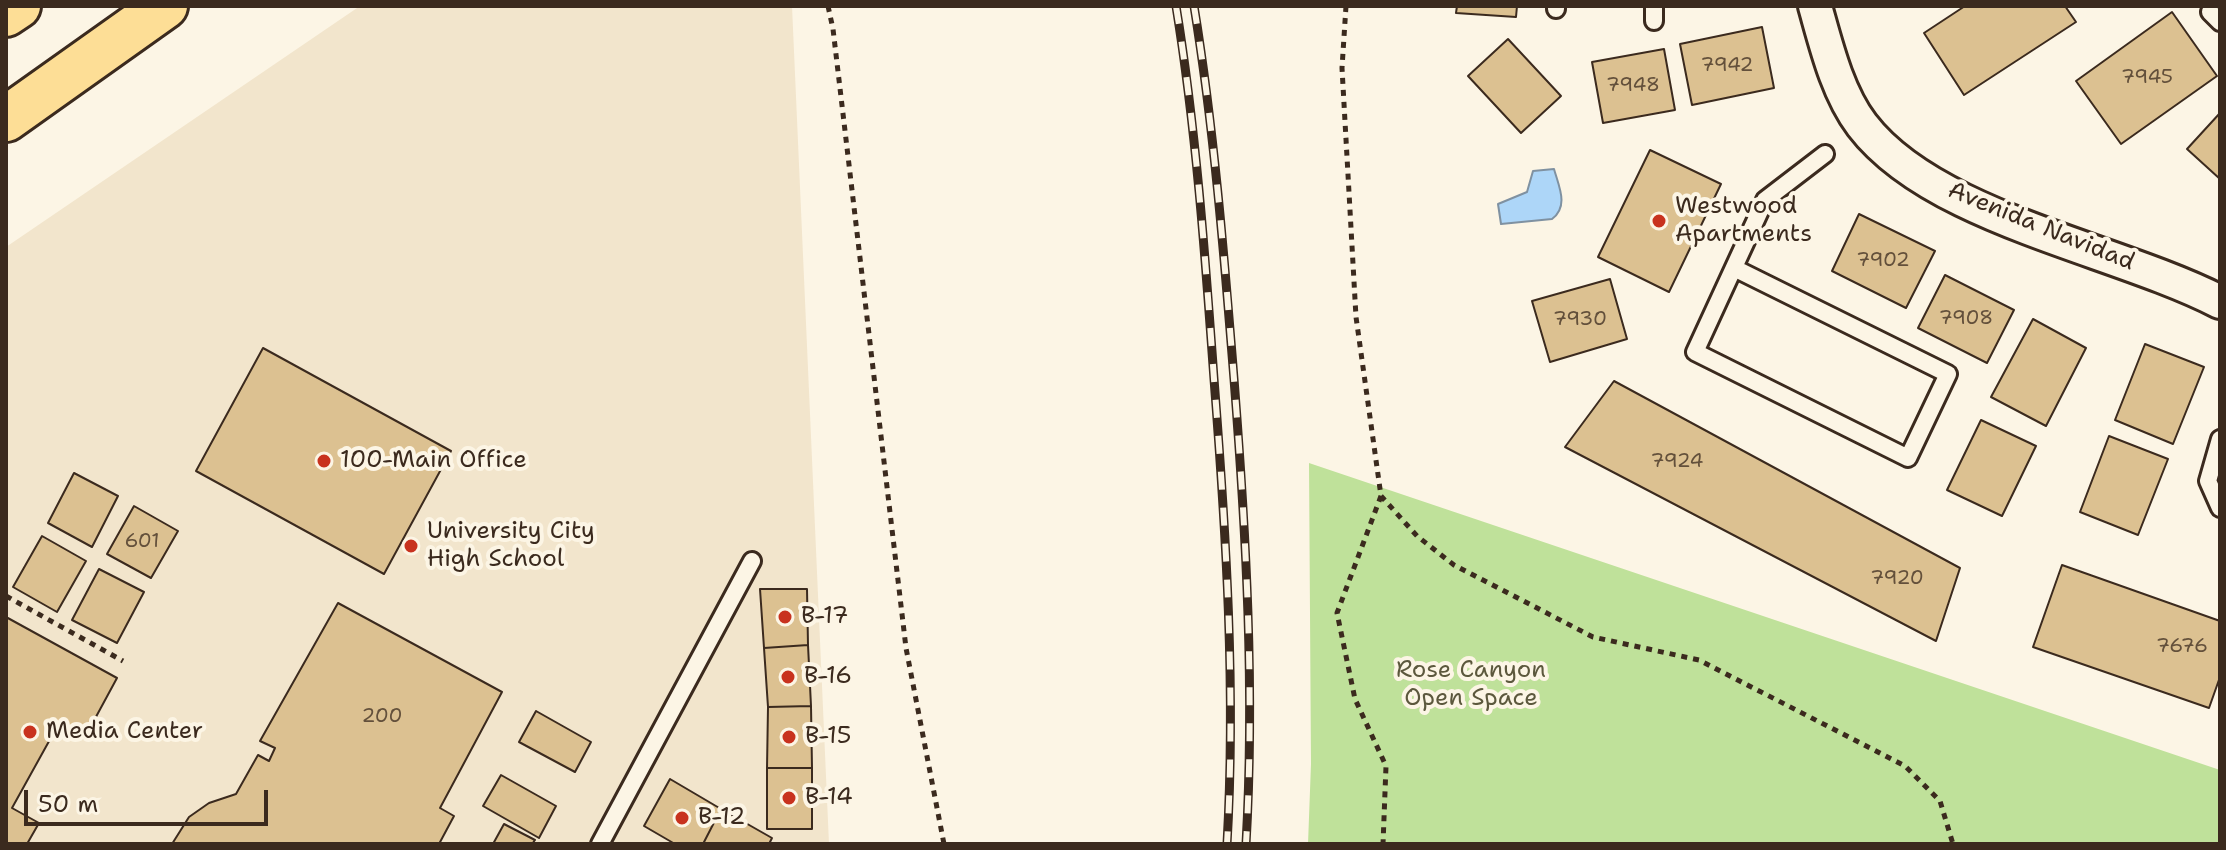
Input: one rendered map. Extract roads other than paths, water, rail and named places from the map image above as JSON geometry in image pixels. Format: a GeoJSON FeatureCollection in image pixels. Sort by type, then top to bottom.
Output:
{"type":"FeatureCollection","features":[{"type":"Feature","properties":{"kind":"main road"},"geometry":{"type":"LineString","coordinates":[[6,14],[18,6]]}},
{"type":"Feature","properties":{"kind":"main road"},"geometry":{"type":"LineString","coordinates":[[6,119],[165,6]]}},
{"type":"Feature","properties":{"kind":"street","name":"Avenida Navidad"},"geometry":{"type":"LineString","coordinates":[[1815,6],[1831,62],[1862,124],[1910,170],[1966,202],[2181,282],[2220,302]]}},
{"type":"Feature","properties":{"kind":"lane"},"geometry":{"type":"LineString","coordinates":[[1734,268],[1948,374],[1908,458],[1695,352],[1765,200],[1825,154]]}},
{"type":"Feature","properties":{"kind":"lane"},"geometry":{"type":"LineString","coordinates":[[2220,439],[2208,481],[2220,508]]}},
{"type":"Feature","properties":{"kind":"lane"},"geometry":{"type":"LineString","coordinates":[[600,844],[752,561]]}},
{"type":"Feature","properties":{"kind":"water"},"geometry":{"type":"Polygon","coordinates":[[[1554,169],[1561,196],[1557,214],[1552,219],[1501,224],[1498,204],[1527,192],[1533,171],[1554,169]]]}},
{"type":"Feature","properties":{"kind":"railway"},"geometry":{"type":"LineString","coordinates":[[1176,6],[1199,192],[1222,495],[1230,669],[1227,844]]}},
{"type":"Feature","properties":{"kind":"railway"},"geometry":{"type":"LineString","coordinates":[[1194,6],[1218,192],[1242,495],[1250,728],[1246,844]]}},
{"type":"Feature","properties":{"kind":"place","name":"Westwood Apartments"},"geometry":{"type":"Point","coordinates":[1659,221]}},
{"type":"Feature","properties":{"kind":"place","name":"100-Main Office"},"geometry":{"type":"Point","coordinates":[324,461]}},
{"type":"Feature","properties":{"kind":"place","name":"University City High School"},"geometry":{"type":"Point","coordinates":[411,546]}},
{"type":"Feature","properties":{"kind":"place","name":"B-17"},"geometry":{"type":"Point","coordinates":[785,617]}},
{"type":"Feature","properties":{"kind":"place","name":"B-16"},"geometry":{"type":"Point","coordinates":[788,677]}},
{"type":"Feature","properties":{"kind":"place","name":"Media Center"},"geometry":{"type":"Point","coordinates":[30,732]}},
{"type":"Feature","properties":{"kind":"place","name":"B-15"},"geometry":{"type":"Point","coordinates":[789,737]}},
{"type":"Feature","properties":{"kind":"place","name":"B-14"},"geometry":{"type":"Point","coordinates":[789,798]}},
{"type":"Feature","properties":{"kind":"place","name":"B-12"},"geometry":{"type":"Point","coordinates":[682,818]}},
{"type":"Feature","properties":{"kind":"park label","name":"Rose Canyon Open Space"},"geometry":{"type":"Point","coordinates":[1471,685]}}]}
